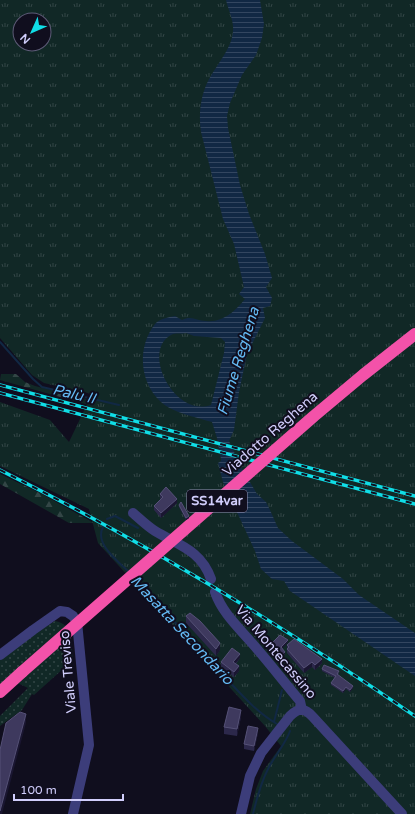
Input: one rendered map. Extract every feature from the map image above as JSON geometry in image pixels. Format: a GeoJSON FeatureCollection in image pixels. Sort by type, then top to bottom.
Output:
{"type":"FeatureCollection","features":[{"type":"Feature","properties":{"kind":"highway","name":"Viadotto Reghena"},"geometry":{"type":"LineString","coordinates":[[3,689],[314,416],[415,334]]}},
{"type":"Feature","properties":{"kind":"highway"},"geometry":{"type":"LineString","coordinates":[[0,697],[3,689]]}},
{"type":"Feature","properties":{"kind":"street"},"geometry":{"type":"LineString","coordinates":[[132,513],[156,532],[195,554],[208,570],[210,579]]}},
{"type":"Feature","properties":{"kind":"street","name":"Via Montecassino"},"geometry":{"type":"LineString","coordinates":[[215,592],[224,611],[251,641],[300,701],[302,710],[306,710],[314,717],[402,814]]}},
{"type":"Feature","properties":{"kind":"street","name":"Viale Treviso"},"geometry":{"type":"LineString","coordinates":[[0,655],[60,611],[67,612],[74,616],[77,622],[89,745],[73,814]]}},
{"type":"Feature","properties":{"kind":"street"},"geometry":{"type":"LineString","coordinates":[[241,814],[250,776],[261,753],[290,716],[296,711],[302,710]]}},
{"type":"Feature","properties":{"kind":"green space"},"geometry":{"type":"Polygon","coordinates":[[[0,0],[415,0],[415,814],[250,814],[256,789],[263,771],[281,746],[265,726],[98,543],[89,509],[0,466],[0,402],[50,420],[69,442],[92,394],[44,383],[32,375],[0,338],[0,0]]]}},
{"type":"Feature","properties":{"kind":"green space"},"geometry":{"type":"Polygon","coordinates":[[[1,374],[16,374],[25,382],[35,386],[124,408],[124,415],[0,380],[1,374]]]}},
{"type":"Feature","properties":{"kind":"green space"},"geometry":{"type":"Polygon","coordinates":[[[0,474],[42,494],[94,523],[69,523],[0,484],[0,474]]]}},
{"type":"Feature","properties":{"kind":"green space"},"geometry":{"type":"Polygon","coordinates":[[[55,621],[66,626],[69,630],[73,660],[34,695],[32,694],[22,710],[0,726],[0,716],[28,688],[9,679],[0,686],[0,660],[40,630],[55,621]]]}},
{"type":"Feature","properties":{"kind":"water","name":"Fiume Reghena"},"geometry":{"type":"Polygon","coordinates":[[[226,0],[260,0],[264,24],[262,38],[256,55],[242,75],[230,103],[227,116],[228,128],[240,185],[272,278],[266,287],[272,298],[270,306],[263,308],[265,318],[247,354],[239,392],[234,430],[229,441],[241,467],[257,494],[266,502],[278,528],[292,541],[343,579],[359,595],[415,633],[415,676],[290,591],[284,581],[272,579],[261,569],[255,551],[223,482],[218,463],[221,459],[212,422],[165,406],[148,385],[145,375],[143,354],[145,343],[149,333],[157,322],[164,318],[175,316],[182,320],[191,318],[203,321],[218,320],[233,312],[245,299],[239,294],[244,287],[234,244],[223,219],[200,124],[200,109],[205,87],[226,53],[231,41],[233,23],[226,0]],[[186,333],[173,334],[163,342],[159,353],[160,366],[165,380],[174,392],[185,402],[197,406],[211,405],[224,353],[225,342],[221,338],[194,336],[186,333]]]}},
{"type":"Feature","properties":{"kind":"building"},"geometry":{"type":"Polygon","coordinates":[[[166,487],[177,499],[161,513],[154,506],[163,497],[160,494],[166,487]]]}},
{"type":"Feature","properties":{"kind":"building"},"geometry":{"type":"Polygon","coordinates":[[[181,502],[189,516],[186,518],[179,505],[181,502]]]}},
{"type":"Feature","properties":{"kind":"building"},"geometry":{"type":"Polygon","coordinates":[[[190,613],[200,621],[220,643],[216,649],[186,616],[190,613]]]}},
{"type":"Feature","properties":{"kind":"building"},"geometry":{"type":"Polygon","coordinates":[[[280,635],[288,640],[281,647],[285,652],[280,657],[269,646],[280,635]]]}},
{"type":"Feature","properties":{"kind":"building"},"geometry":{"type":"Polygon","coordinates":[[[294,639],[322,659],[315,665],[312,662],[304,668],[287,649],[289,647],[287,645],[294,639]]]}},
{"type":"Feature","properties":{"kind":"building"},"geometry":{"type":"Polygon","coordinates":[[[232,648],[240,654],[233,662],[239,666],[234,672],[221,662],[232,648]]]}},
{"type":"Feature","properties":{"kind":"building"},"geometry":{"type":"Polygon","coordinates":[[[324,665],[339,671],[337,674],[353,686],[350,690],[346,687],[343,691],[331,683],[336,676],[322,669],[324,665]]]}},
{"type":"Feature","properties":{"kind":"building"},"geometry":{"type":"Polygon","coordinates":[[[229,707],[241,710],[237,729],[224,727],[229,707]]]}},
{"type":"Feature","properties":{"kind":"building"},"geometry":{"type":"Polygon","coordinates":[[[20,712],[26,714],[0,811],[0,750],[6,723],[20,712]]]}},
{"type":"Feature","properties":{"kind":"building"},"geometry":{"type":"Polygon","coordinates":[[[248,726],[258,728],[254,746],[244,744],[248,726]]]}},
{"type":"Feature","properties":{"kind":"waterway","name":"Palù II"},"geometry":{"type":"LineString","coordinates":[[0,342],[42,387],[119,405]]}},
{"type":"Feature","properties":{"kind":"waterway"},"geometry":{"type":"LineString","coordinates":[[107,519],[115,516],[138,528]]}},
{"type":"Feature","properties":{"kind":"waterway","name":"Masatta Secondario"},"geometry":{"type":"LineString","coordinates":[[103,527],[101,533],[104,546],[108,552],[129,572]]}},
{"type":"Feature","properties":{"kind":"waterway","name":"Masatta Secondario"},"geometry":{"type":"LineString","coordinates":[[135,578],[242,695],[262,714],[277,724]]}},
{"type":"Feature","properties":{"kind":"waterway"},"geometry":{"type":"LineString","coordinates":[[274,722],[282,690]]}},
{"type":"Feature","properties":{"kind":"waterway","name":"Masatta Secondario"},"geometry":{"type":"LineString","coordinates":[[253,814],[266,773],[290,731]]}},
{"type":"Feature","properties":{"kind":"railway"},"geometry":{"type":"LineString","coordinates":[[0,385],[415,496]]}},
{"type":"Feature","properties":{"kind":"railway"},"geometry":{"type":"LineString","coordinates":[[0,393],[415,504]]}},
{"type":"Feature","properties":{"kind":"railway"},"geometry":{"type":"LineString","coordinates":[[0,470],[160,555],[314,649],[415,716]]}}]}
